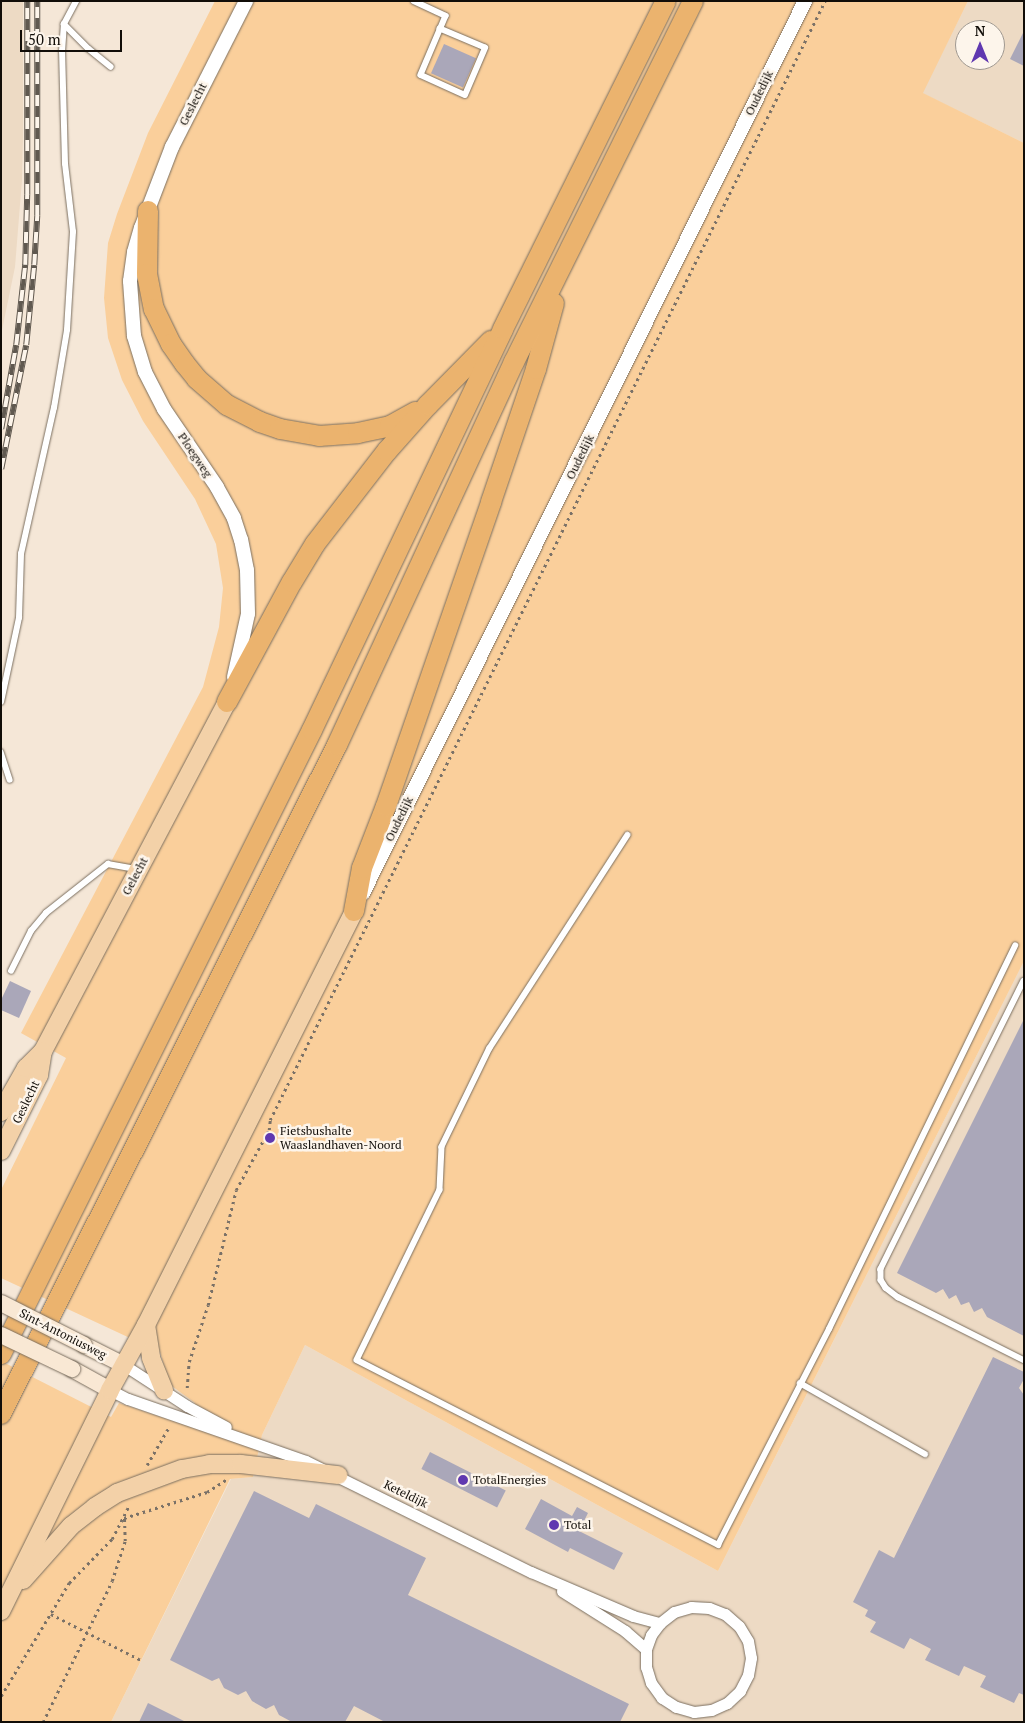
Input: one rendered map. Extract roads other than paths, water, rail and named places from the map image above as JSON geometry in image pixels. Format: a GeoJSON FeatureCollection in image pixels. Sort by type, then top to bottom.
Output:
{"type":"FeatureCollection","features":[{"type":"Feature","properties":{"kind":"highway"},"geometry":{"type":"LineString","coordinates":[[1,1354],[312,730],[503,329],[666,1]]}},
{"type":"Feature","properties":{"kind":"highway"},"geometry":{"type":"LineString","coordinates":[[1,1414],[337,745],[514,362],[693,1]]}},
{"type":"Feature","properties":{"kind":"highway"},"geometry":{"type":"LineString","coordinates":[[148,211],[147,274],[154,309],[171,344],[185,364],[198,379],[227,405],[244,415],[280,429],[319,436],[358,433],[390,426],[428,405]]}},
{"type":"Feature","properties":{"kind":"highway"},"geometry":{"type":"LineString","coordinates":[[354,912],[362,868],[386,806],[492,502],[536,369],[566,258]]}},
{"type":"Feature","properties":{"kind":"highway"},"geometry":{"type":"LineString","coordinates":[[227,702],[292,582],[315,544],[353,493],[428,405],[503,329]]}},
{"type":"Feature","properties":{"kind":"main road","name":"Gelecht"},"geometry":{"type":"LineString","coordinates":[[43,1051],[227,702]]}},
{"type":"Feature","properties":{"kind":"main road"},"geometry":{"type":"LineString","coordinates":[[5,1604],[110,1390],[146,1325],[354,912]]}},
{"type":"Feature","properties":{"kind":"main road"},"geometry":{"type":"LineString","coordinates":[[1,1112],[26,1068],[43,1051]]}},
{"type":"Feature","properties":{"kind":"main road","name":"Geslecht"},"geometry":{"type":"LineString","coordinates":[[1,1151],[39,1075],[43,1051]]}},
{"type":"Feature","properties":{"kind":"main road","name":"Sint-Antoniusweg"},"geometry":{"type":"LineString","coordinates":[[1,1303],[124,1365]]}},
{"type":"Feature","properties":{"kind":"main road"},"geometry":{"type":"LineString","coordinates":[[146,1325],[151,1358],[164,1390]]}},
{"type":"Feature","properties":{"kind":"main road"},"geometry":{"type":"LineString","coordinates":[[1,1336],[72,1369],[110,1390]]}},
{"type":"Feature","properties":{"kind":"main road"},"geometry":{"type":"LineString","coordinates":[[5,1604],[77,1521],[116,1493],[157,1477],[182,1469],[209,1464],[241,1464],[338,1475]]}},
{"type":"Feature","properties":{"kind":"street","name":"Geslecht"},"geometry":{"type":"LineString","coordinates":[[148,211],[182,125],[246,1]]}},
{"type":"Feature","properties":{"kind":"street","name":"Oudedijk"},"geometry":{"type":"LineString","coordinates":[[354,912],[805,1]]}},
{"type":"Feature","properties":{"kind":"street","name":"Ploegweg"},"geometry":{"type":"LineString","coordinates":[[148,211],[134,252],[130,280],[132,319],[138,353],[164,409],[217,487],[234,518],[247,570],[248,614],[227,702]]}},
{"type":"Feature","properties":{"kind":"street","name":"Keteldijk"},"geometry":{"type":"LineString","coordinates":[[124,1365],[212,1421],[266,1447]]}},
{"type":"Feature","properties":{"kind":"street","name":"Keteldijk"},"geometry":{"type":"LineString","coordinates":[[110,1390],[128,1399],[266,1447],[338,1475],[531,1572],[632,1616],[660,1623]]}},
{"type":"Feature","properties":{"kind":"street","name":"Keteldijk"},"geometry":{"type":"LineString","coordinates":[[531,1572],[625,1631],[646,1649]]}},
{"type":"Feature","properties":{"kind":"street"},"geometry":{"type":"LineString","coordinates":[[691,1607],[709,1608],[726,1614],[739,1626],[748,1641],[751,1658],[748,1676],[740,1691],[727,1703],[711,1710],[694,1712],[676,1707],[662,1698],[651,1684],[646,1667],[646,1649],[651,1635],[660,1623],[674,1612],[691,1607]]}},
{"type":"Feature","properties":{"kind":"lane"},"geometry":{"type":"LineString","coordinates":[[1,702],[19,618],[21,554],[54,408],[67,330],[73,232],[65,164],[62,52],[64,24],[76,1]]}},
{"type":"Feature","properties":{"kind":"lane"},"geometry":{"type":"LineString","coordinates":[[414,1],[446,16],[440,29],[421,75],[465,95],[485,48],[440,29]]}},
{"type":"Feature","properties":{"kind":"lane"},"geometry":{"type":"LineString","coordinates":[[64,24],[89,49],[111,67]]}},
{"type":"Feature","properties":{"kind":"lane"},"geometry":{"type":"LineString","coordinates":[[1,752],[10,780]]}},
{"type":"Feature","properties":{"kind":"lane"},"geometry":{"type":"LineString","coordinates":[[628,835],[490,1048],[442,1147],[440,1190],[358,1360],[718,1545],[765,1456],[772,1436],[800,1384],[1015,946]]}},
{"type":"Feature","properties":{"kind":"lane"},"geometry":{"type":"LineString","coordinates":[[12,971],[34,925],[108,864],[138,870]]}},
{"type":"Feature","properties":{"kind":"lane"},"geometry":{"type":"LineString","coordinates":[[1024,981],[881,1270],[881,1280],[886,1288],[898,1297],[1024,1360]]}},
{"type":"Feature","properties":{"kind":"lane"},"geometry":{"type":"LineString","coordinates":[[800,1384],[925,1454]]}},
{"type":"Feature","properties":{"kind":"railway"},"geometry":{"type":"LineString","coordinates":[[1,429],[16,345],[25,265],[27,1]]}},
{"type":"Feature","properties":{"kind":"railway"},"geometry":{"type":"LineString","coordinates":[[1,469],[26,345],[34,265],[37,216],[37,1]]}},
{"type":"Feature","properties":{"kind":"place","name":"Fietsbushalte Waaslandhaven-Noord"},"geometry":{"type":"Point","coordinates":[270,1138]}},
{"type":"Feature","properties":{"kind":"place","name":"TotalEnergies"},"geometry":{"type":"Point","coordinates":[463,1480]}},
{"type":"Feature","properties":{"kind":"place","name":"Total"},"geometry":{"type":"Point","coordinates":[554,1525]}}]}
